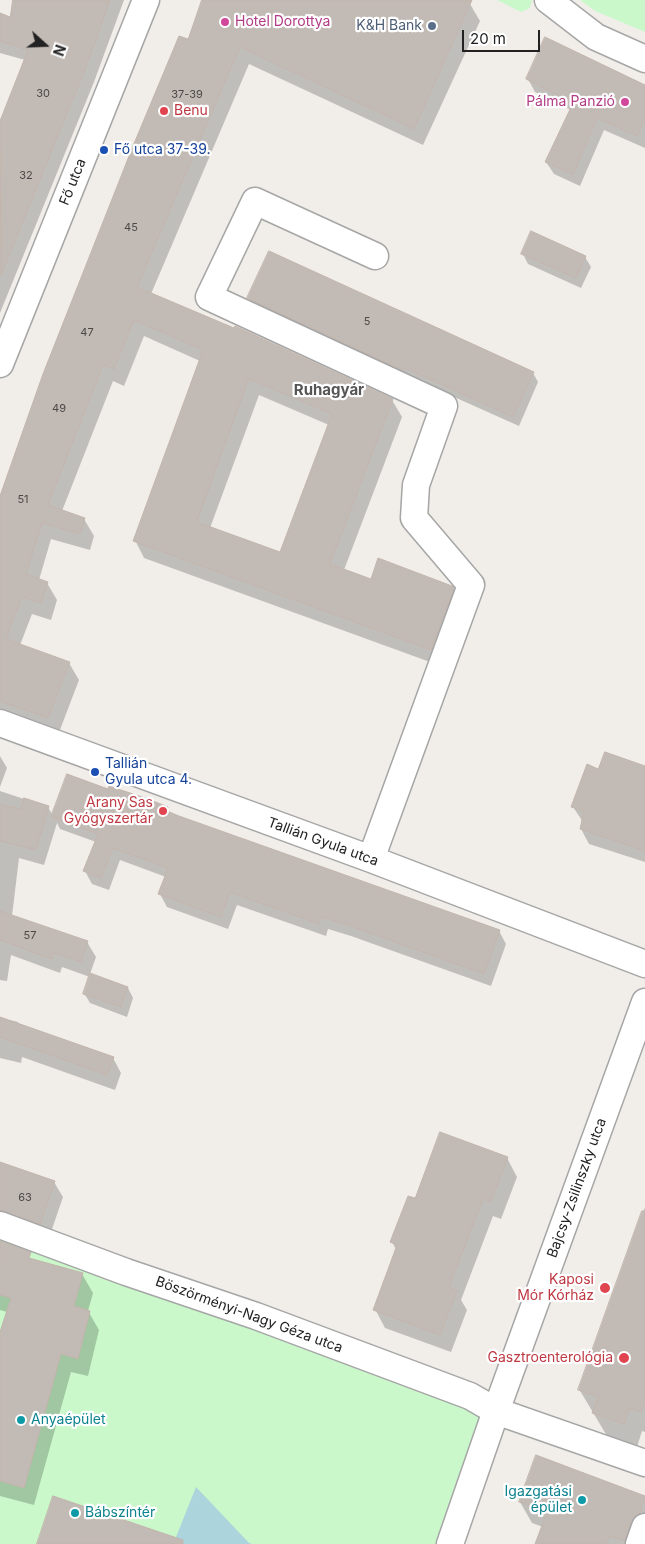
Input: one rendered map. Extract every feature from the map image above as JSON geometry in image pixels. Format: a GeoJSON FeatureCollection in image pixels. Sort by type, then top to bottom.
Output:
{"type":"FeatureCollection","features":[{"type":"Feature","properties":{"kind":"street","name":"Fő utca"},"geometry":{"type":"LineString","coordinates":[[0,364],[146,0]]}},
{"type":"Feature","properties":{"kind":"street"},"geometry":{"type":"LineString","coordinates":[[548,0],[596,37],[645,59]]}},
{"type":"Feature","properties":{"kind":"street"},"geometry":{"type":"LineString","coordinates":[[371,859],[472,585],[414,518],[416,485],[444,406],[209,297],[255,201],[375,256]]}},
{"type":"Feature","properties":{"kind":"street","name":"Tallián Gyula utca"},"geometry":{"type":"LineString","coordinates":[[0,723],[371,859],[645,964]]}},
{"type":"Feature","properties":{"kind":"street","name":"Bajcsy-Zsilinszky utca"},"geometry":{"type":"LineString","coordinates":[[450,1544],[496,1411],[645,1002]]}},
{"type":"Feature","properties":{"kind":"street","name":"Böszörményi-Nagy Géza utca"},"geometry":{"type":"LineString","coordinates":[[0,1225],[470,1396],[496,1411],[645,1463]]}},
{"type":"Feature","properties":{"kind":"street"},"geometry":{"type":"LineString","coordinates":[[639,1544],[645,1527]]}},
{"type":"Feature","properties":{"kind":"green space"},"geometry":{"type":"Polygon","coordinates":[[[497,0],[532,0],[530,8],[521,12],[497,0]]]}},
{"type":"Feature","properties":{"kind":"green space"},"geometry":{"type":"Polygon","coordinates":[[[580,0],[645,0],[645,32],[595,11],[580,0]]]}},
{"type":"Feature","properties":{"kind":"green space"},"geometry":{"type":"Polygon","coordinates":[[[0,1229],[496,1411],[450,1544],[0,1544],[0,1229]]]}},
{"type":"Feature","properties":{"kind":"water"},"geometry":{"type":"Polygon","coordinates":[[[196,1487],[252,1544],[175,1544],[174,1542],[196,1487]]]}},
{"type":"Feature","properties":{"kind":"building"},"geometry":{"type":"Polygon","coordinates":[[[13,0],[110,0],[86,67],[1,275],[0,121],[28,50],[0,41],[0,13],[10,17],[13,0]]]}},
{"type":"Feature","properties":{"kind":"building"},"geometry":{"type":"Polygon","coordinates":[[[202,0],[472,0],[414,129],[240,47],[137,287],[234,328],[235,326],[393,399],[330,564],[371,579],[378,558],[454,588],[431,650],[133,541],[203,350],[134,320],[114,369],[103,365],[48,505],[85,518],[80,534],[42,523],[26,574],[48,582],[41,603],[22,597],[6,639],[70,662],[48,718],[0,701],[0,496],[43,374],[133,146],[179,36],[188,39],[202,0]],[[249,379],[197,522],[280,552],[332,414],[249,379]]]}},
{"type":"Feature","properties":{"kind":"building"},"geometry":{"type":"Polygon","coordinates":[[[545,37],[645,85],[645,120],[637,136],[597,118],[573,175],[545,162],[573,103],[526,79],[545,37]]]}},
{"type":"Feature","properties":{"kind":"building"},"geometry":{"type":"Polygon","coordinates":[[[531,231],[586,256],[576,278],[521,254],[531,231]]]}},
{"type":"Feature","properties":{"kind":"building"},"geometry":{"type":"Polygon","coordinates":[[[269,251],[534,372],[513,417],[405,368],[404,371],[247,298],[269,251]]]}},
{"type":"Feature","properties":{"kind":"building"},"geometry":{"type":"Polygon","coordinates":[[[605,752],[645,766],[645,851],[580,829],[584,811],[571,807],[587,764],[598,769],[605,752]]]}},
{"type":"Feature","properties":{"kind":"building"},"geometry":{"type":"Polygon","coordinates":[[[67,774],[108,789],[109,786],[148,799],[168,807],[167,811],[179,816],[500,930],[484,974],[342,923],[321,917],[319,924],[230,892],[221,917],[158,894],[168,868],[113,848],[101,878],[83,871],[98,834],[51,817],[67,774]]]}},
{"type":"Feature","properties":{"kind":"building"},"geometry":{"type":"Polygon","coordinates":[[[24,798],[49,806],[36,850],[0,841],[0,804],[20,809],[24,798]]]}},
{"type":"Feature","properties":{"kind":"building"},"geometry":{"type":"Polygon","coordinates":[[[0,911],[88,941],[81,962],[54,953],[52,959],[0,940],[0,911]]]}},
{"type":"Feature","properties":{"kind":"building"},"geometry":{"type":"Polygon","coordinates":[[[90,973],[128,987],[121,1007],[83,994],[90,973]]]}},
{"type":"Feature","properties":{"kind":"building"},"geometry":{"type":"Polygon","coordinates":[[[0,1017],[114,1057],[107,1075],[0,1037],[0,1017]]]}},
{"type":"Feature","properties":{"kind":"building"},"geometry":{"type":"Polygon","coordinates":[[[440,1132],[508,1157],[491,1202],[483,1199],[449,1287],[457,1291],[440,1335],[373,1310],[397,1245],[390,1242],[408,1196],[415,1198],[440,1132]]]}},
{"type":"Feature","properties":{"kind":"building"},"geometry":{"type":"Polygon","coordinates":[[[0,1162],[55,1181],[40,1224],[0,1210],[0,1162]]]}},
{"type":"Feature","properties":{"kind":"building"},"geometry":{"type":"Polygon","coordinates":[[[642,1211],[645,1211],[645,1400],[641,1412],[629,1408],[624,1424],[592,1413],[598,1397],[578,1390],[642,1211]]]}},
{"type":"Feature","properties":{"kind":"building","name":"Anyaépület"},"geometry":{"type":"Polygon","coordinates":[[[0,1241],[31,1252],[29,1258],[83,1273],[74,1306],[90,1311],[78,1359],[61,1354],[24,1488],[0,1481],[0,1332],[11,1298],[0,1295],[0,1241]]]}},
{"type":"Feature","properties":{"kind":"building","name":"Igazgatási épület"},"geometry":{"type":"Polygon","coordinates":[[[536,1455],[645,1496],[639,1514],[631,1522],[625,1541],[610,1536],[606,1544],[535,1544],[547,1512],[519,1502],[536,1455]]]}},
{"type":"Feature","properties":{"kind":"building","name":"Bábszíntér"},"geometry":{"type":"Polygon","coordinates":[[[53,1496],[183,1540],[183,1544],[37,1544],[53,1496]]]}},
{"type":"Feature","properties":{"kind":"place","name":"Hotel Dorottya"},"geometry":{"type":"Point","coordinates":[225,22]}},
{"type":"Feature","properties":{"kind":"place","name":"K&H Bank"},"geometry":{"type":"Point","coordinates":[432,26]}},
{"type":"Feature","properties":{"kind":"place","name":"Pálma Panzió"},"geometry":{"type":"Point","coordinates":[625,102]}},
{"type":"Feature","properties":{"kind":"place","name":"Benu"},"geometry":{"type":"Point","coordinates":[164,111]}},
{"type":"Feature","properties":{"kind":"place","name":"Fő utca 37-39."},"geometry":{"type":"Point","coordinates":[104,150]}},
{"type":"Feature","properties":{"kind":"place","name":"Tallián Gyula utca 4."},"geometry":{"type":"Point","coordinates":[95,772]}},
{"type":"Feature","properties":{"kind":"place","name":"Arany Sas Gyógyszertár"},"geometry":{"type":"Point","coordinates":[163,811]}},
{"type":"Feature","properties":{"kind":"place","name":"Kaposi Mór Kórház"},"geometry":{"type":"Point","coordinates":[605,1288]}},
{"type":"Feature","properties":{"kind":"place","name":"Gasztroenterológia"},"geometry":{"type":"Point","coordinates":[624,1358]}},
{"type":"Feature","properties":{"kind":"place","name":"Anyaépület"},"geometry":{"type":"Point","coordinates":[21,1420]}},
{"type":"Feature","properties":{"kind":"place","name":"Igazgatási épület"},"geometry":{"type":"Point","coordinates":[582,1500]}},
{"type":"Feature","properties":{"kind":"place","name":"Bábszíntér"},"geometry":{"type":"Point","coordinates":[75,1513]}},
{"type":"Feature","properties":{"kind":"district","name":"Ruhagyár"},"geometry":{"type":"Point","coordinates":[329,390]}}]}
